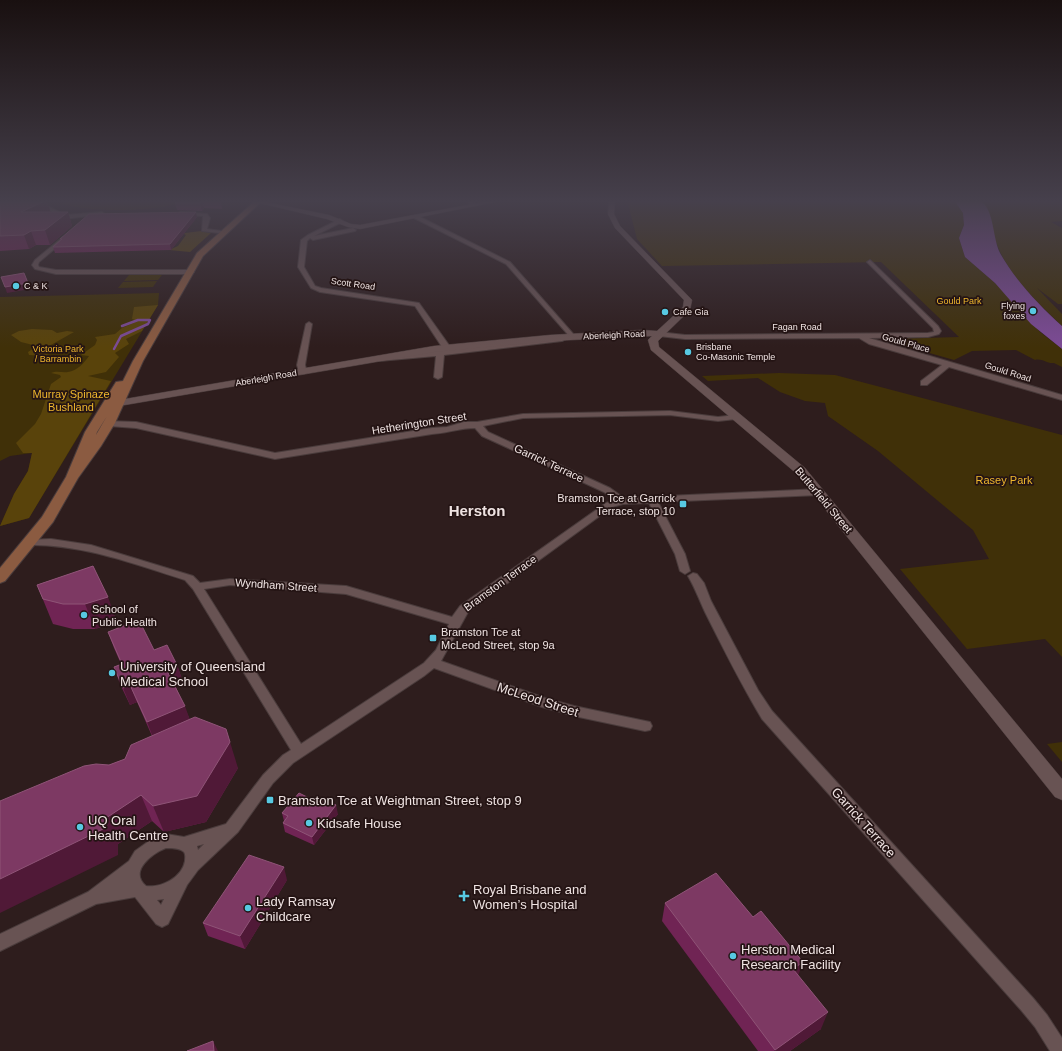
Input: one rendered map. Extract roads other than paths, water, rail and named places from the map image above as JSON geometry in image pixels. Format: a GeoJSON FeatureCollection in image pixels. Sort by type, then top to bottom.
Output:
{"type":"FeatureCollection","features":[{"type":"Feature","properties":{"kind":"main road"},"geometry":{"type":"LineString","coordinates":[[187,271],[192,257],[200,249]]}},
{"type":"Feature","properties":{"kind":"main road"},"geometry":{"type":"LineString","coordinates":[[72,477],[86,442],[116,401],[165,314],[166,302],[187,271],[206,249]]}},
{"type":"Feature","properties":{"kind":"main road"},"geometry":{"type":"LineString","coordinates":[[0,578],[48,519],[72,477],[95,446],[109,423],[116,401]]}},
{"type":"Feature","properties":{"kind":"street"},"geometry":{"type":"LineString","coordinates":[[51,249],[37,261],[36,266],[41,270],[48,272],[141,273],[187,271]]}},
{"type":"Feature","properties":{"kind":"street","name":"Scott Road"},"geometry":{"type":"LineString","coordinates":[[303,249],[301,267],[313,287],[320,290],[417,304],[443,350]]}},
{"type":"Feature","properties":{"kind":"street"},"geometry":{"type":"LineString","coordinates":[[480,249],[508,263],[571,337]]}},
{"type":"Feature","properties":{"kind":"street"},"geometry":{"type":"LineString","coordinates":[[638,249],[688,300],[687,308],[659,334]]}},
{"type":"Feature","properties":{"kind":"street","name":"Fagan Road"},"geometry":{"type":"LineString","coordinates":[[659,334],[685,337],[861,336],[934,334],[938,331],[938,329],[870,262]]}},
{"type":"Feature","properties":{"kind":"street"},"geometry":{"type":"LineString","coordinates":[[141,273],[164,270]]}},
{"type":"Feature","properties":{"kind":"street"},"geometry":{"type":"LineString","coordinates":[[87,272],[164,270],[187,271]]}},
{"type":"Feature","properties":{"kind":"street"},"geometry":{"type":"LineString","coordinates":[[303,372],[301,365],[309,324]]}},
{"type":"Feature","properties":{"kind":"street","name":"Aberleigh Road"},"geometry":{"type":"LineString","coordinates":[[116,401],[152,397],[379,359],[443,350],[571,337],[659,334]]}},
{"type":"Feature","properties":{"kind":"street","name":"Butterfield Street"},"geometry":{"type":"LineString","coordinates":[[659,334],[652,342],[656,350],[798,468],[1062,792]]}},
{"type":"Feature","properties":{"kind":"street","name":"Gould Place"},"geometry":{"type":"LineString","coordinates":[[861,336],[872,342],[948,364]]}},
{"type":"Feature","properties":{"kind":"street"},"geometry":{"type":"LineString","coordinates":[[438,377],[443,350]]}},
{"type":"Feature","properties":{"kind":"street"},"geometry":{"type":"LineString","coordinates":[[924,383],[948,364]]}},
{"type":"Feature","properties":{"kind":"street","name":"Gould Road"},"geometry":{"type":"LineString","coordinates":[[948,364],[1062,398]]}},
{"type":"Feature","properties":{"kind":"street","name":"Hetherington Street"},"geometry":{"type":"LineString","coordinates":[[109,423],[136,424],[275,456],[432,431],[448,430],[464,425],[477,425],[522,416],[670,413],[718,419],[736,417]]}},
{"type":"Feature","properties":{"kind":"street","name":"Garrick Terrace"},"geometry":{"type":"LineString","coordinates":[[477,425],[485,434],[608,490],[622,501]]}},
{"type":"Feature","properties":{"kind":"street","name":"Bramston Terrace"},"geometry":{"type":"LineString","coordinates":[[192,865],[233,827],[268,778],[288,759],[433,663],[440,653],[455,622],[464,609],[609,505],[622,501],[819,492]]}},
{"type":"Feature","properties":{"kind":"street","name":"Garrick Terrace"},"geometry":{"type":"LineString","coordinates":[[652,500],[680,554],[682,565],[701,587],[705,601],[756,699],[767,715],[1034,1012],[1060,1051]]}},
{"type":"Feature","properties":{"kind":"street"},"geometry":{"type":"LineString","coordinates":[[30,542],[53,541],[76,543],[189,578],[197,587],[299,752]]}},
{"type":"Feature","properties":{"kind":"street","name":"Wyndham Street"},"geometry":{"type":"LineString","coordinates":[[197,587],[230,582],[346,590],[455,622]]}},
{"type":"Feature","properties":{"kind":"street","name":"McLeod Street"},"geometry":{"type":"LineString","coordinates":[[433,663],[542,702],[574,711],[645,726]]}},
{"type":"Feature","properties":{"kind":"street"},"geometry":{"type":"LineString","coordinates":[[184,844],[233,827]]}},
{"type":"Feature","properties":{"kind":"street"},"geometry":{"type":"LineString","coordinates":[[0,943],[94,897],[133,866],[146,851],[156,845],[176,841],[184,844],[190,849],[193,856],[192,865],[188,874],[181,883],[162,919],[132,882],[133,866]]}},
{"type":"Feature","properties":{"kind":"street"},"geometry":{"type":"LineString","coordinates":[[94,897],[139,891],[151,895],[161,894],[181,883]]}},
{"type":"Feature","properties":{"kind":"waterway"},"geometry":{"type":"LineString","coordinates":[[114,349],[121,336],[148,324],[150,320],[138,320],[122,326]]}},
{"type":"Feature","properties":{"kind":"place","name":"C & K"},"geometry":{"type":"Point","coordinates":[16,286]}},
{"type":"Feature","properties":{"kind":"place","name":"Flying foxes"},"geometry":{"type":"Point","coordinates":[1033,311]}},
{"type":"Feature","properties":{"kind":"place","name":"Cafe Gia"},"geometry":{"type":"Point","coordinates":[665,312]}},
{"type":"Feature","properties":{"kind":"place","name":"Brisbane Co-Masonic Temple"},"geometry":{"type":"Point","coordinates":[688,352]}},
{"type":"Feature","properties":{"kind":"place","name":"Bramston Tce at Garrick Terrace, stop 10"},"geometry":{"type":"Point","coordinates":[683,504]}},
{"type":"Feature","properties":{"kind":"place","name":"School of Public Health"},"geometry":{"type":"Point","coordinates":[84,615]}},
{"type":"Feature","properties":{"kind":"place","name":"Bramston Tce at McLeod Street, stop 9a"},"geometry":{"type":"Point","coordinates":[433,638]}},
{"type":"Feature","properties":{"kind":"place","name":"University of Queensland Medical School"},"geometry":{"type":"Point","coordinates":[112,673]}},
{"type":"Feature","properties":{"kind":"place","name":"Bramston Tce at Weightman Street, stop 9"},"geometry":{"type":"Point","coordinates":[270,800]}},
{"type":"Feature","properties":{"kind":"place","name":"Kidsafe House"},"geometry":{"type":"Point","coordinates":[309,823]}},
{"type":"Feature","properties":{"kind":"place","name":"UQ Oral Health Centre"},"geometry":{"type":"Point","coordinates":[80,827]}},
{"type":"Feature","properties":{"kind":"place","name":"Royal Brisbane and Women’s Hospital"},"geometry":{"type":"Point","coordinates":[464,896]}},
{"type":"Feature","properties":{"kind":"place","name":"Lady Ramsay Childcare"},"geometry":{"type":"Point","coordinates":[248,908]}},
{"type":"Feature","properties":{"kind":"place","name":"Herston Medical Research Facility"},"geometry":{"type":"Point","coordinates":[733,956]}},
{"type":"Feature","properties":{"kind":"district","name":"Herston"},"geometry":{"type":"Point","coordinates":[477,511]}},
{"type":"Feature","properties":{"kind":"park label","name":"Gould Park"},"geometry":{"type":"Point","coordinates":[959,301]}},
{"type":"Feature","properties":{"kind":"park label","name":"Victoria Park / Barrambin"},"geometry":{"type":"Point","coordinates":[58,354]}},
{"type":"Feature","properties":{"kind":"park label","name":"Murray Spinaze Bushland"},"geometry":{"type":"Point","coordinates":[71,400]}},
{"type":"Feature","properties":{"kind":"park label","name":"Rasey Park"},"geometry":{"type":"Point","coordinates":[1004,480]}}]}
